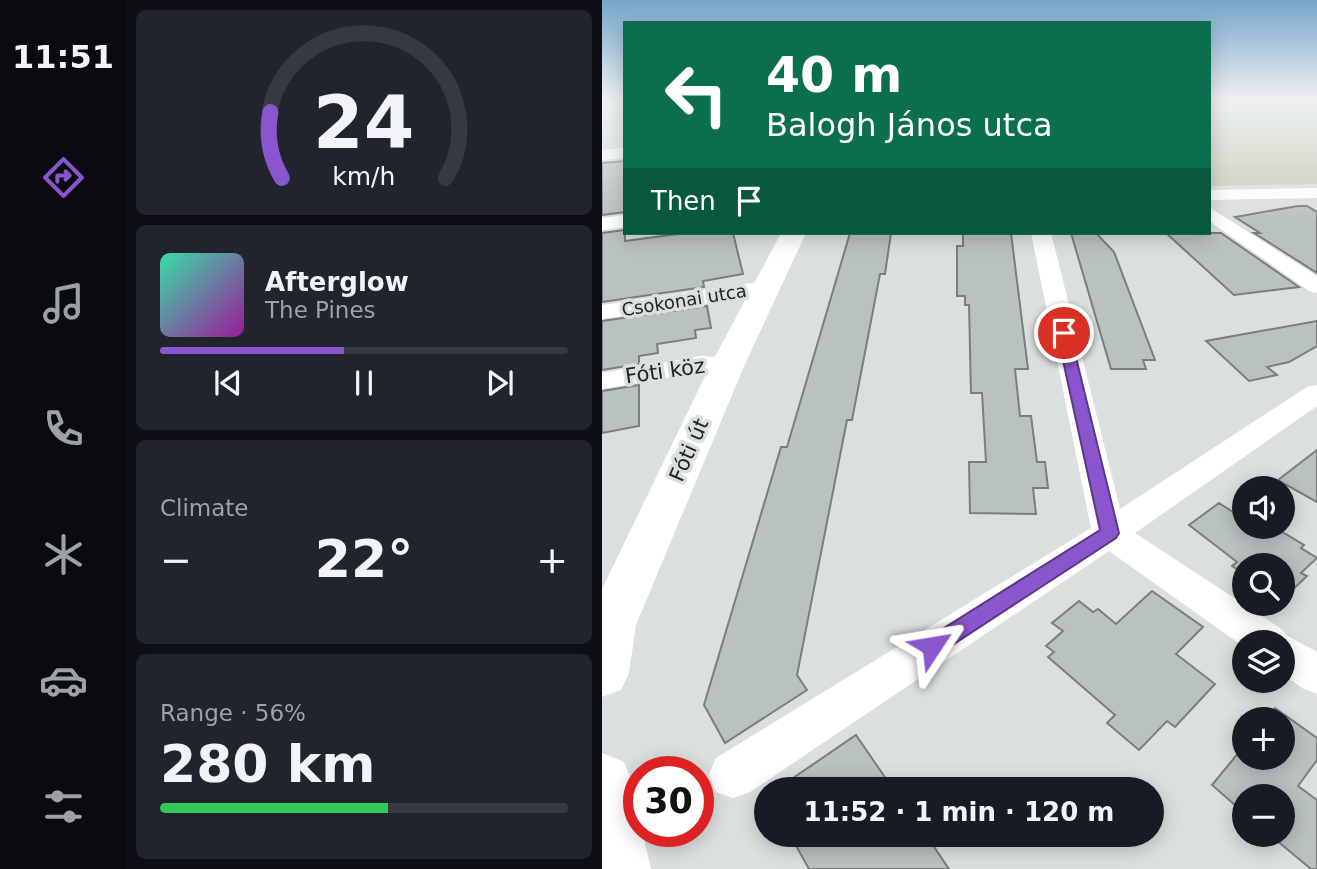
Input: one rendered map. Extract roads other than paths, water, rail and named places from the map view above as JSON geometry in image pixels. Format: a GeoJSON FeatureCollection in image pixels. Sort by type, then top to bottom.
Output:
{"type":"FeatureCollection","features":[{"type":"Feature","properties":{"kind":"main road","name":"Fóti út"},"geometry":{"type":"LineString","coordinates":[[602,673],[610,625],[728,364],[792,235]]}},
{"type":"Feature","properties":{"kind":"main road"},"geometry":{"type":"LineString","coordinates":[[602,784],[617,869]]}},
{"type":"Feature","properties":{"kind":"street"},"geometry":{"type":"LineString","coordinates":[[602,155],[623,153]]}},
{"type":"Feature","properties":{"kind":"street"},"geometry":{"type":"LineString","coordinates":[[1211,195],[1317,192]]}},
{"type":"Feature","properties":{"kind":"street"},"geometry":{"type":"LineString","coordinates":[[1211,213],[1317,286]]}},
{"type":"Feature","properties":{"kind":"street"},"geometry":{"type":"LineString","coordinates":[[602,224],[623,221]]}},
{"type":"Feature","properties":{"kind":"street"},"geometry":{"type":"LineString","coordinates":[[1041,235],[1110,533],[1251,630]]}},
{"type":"Feature","properties":{"kind":"street","name":"Csokonai utca"},"geometry":{"type":"LineString","coordinates":[[602,313],[766,288]]}},
{"type":"Feature","properties":{"kind":"street","name":"Fóti köz"},"geometry":{"type":"LineString","coordinates":[[602,381],[700,364],[728,364]]}},
{"type":"Feature","properties":{"kind":"street"},"geometry":{"type":"LineString","coordinates":[[733,775],[1110,533],[1317,393]]}},
{"type":"Feature","properties":{"kind":"street"},"geometry":{"type":"LineString","coordinates":[[1295,660],[1317,675]]}}]}
